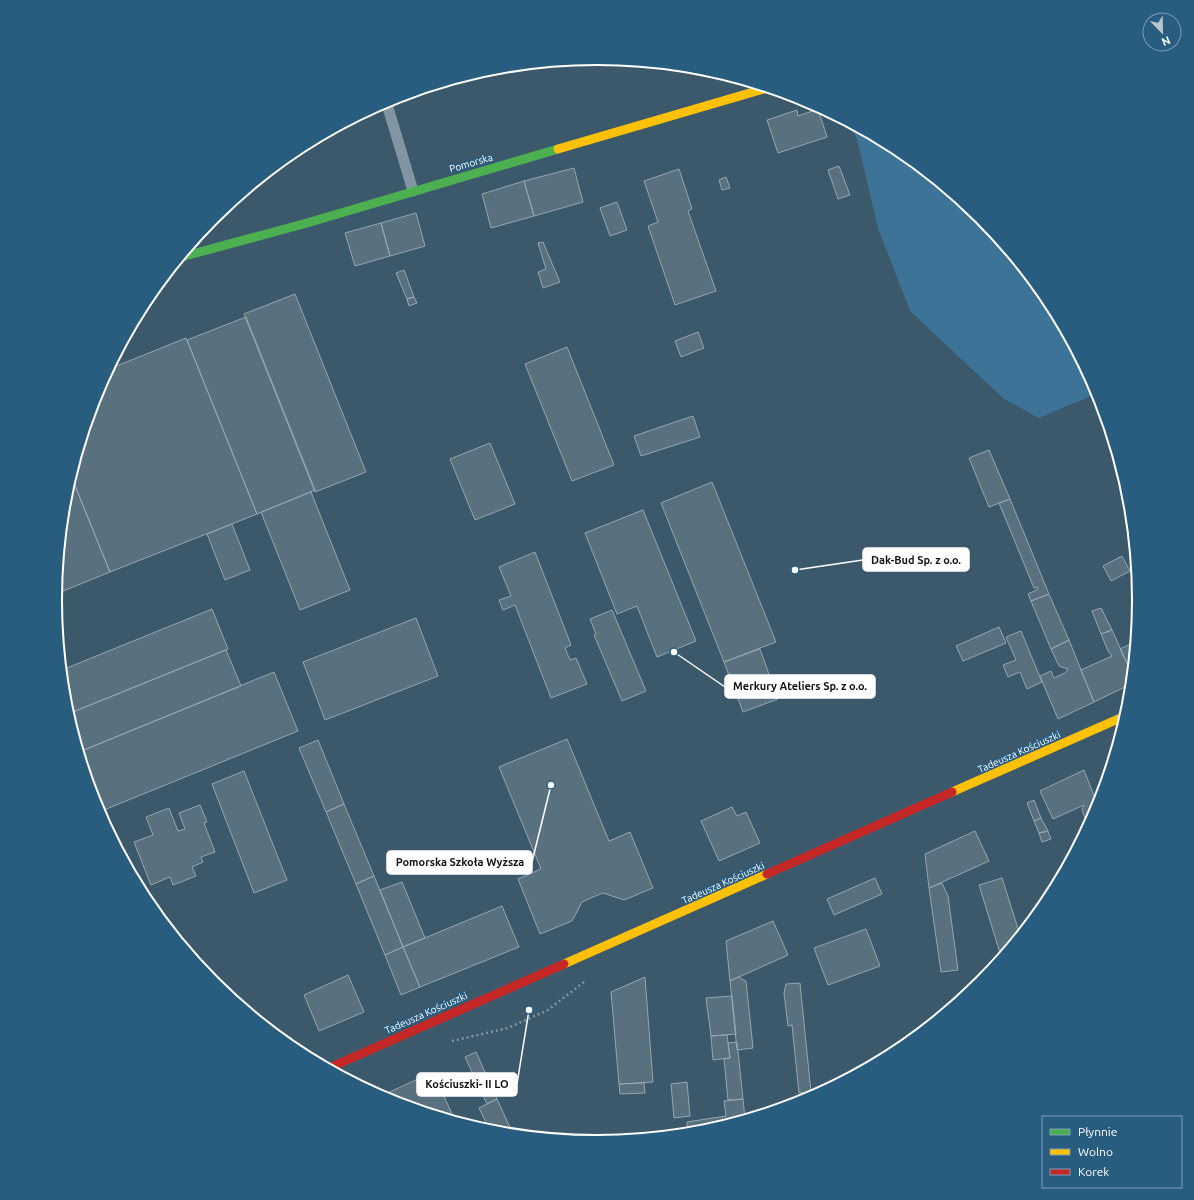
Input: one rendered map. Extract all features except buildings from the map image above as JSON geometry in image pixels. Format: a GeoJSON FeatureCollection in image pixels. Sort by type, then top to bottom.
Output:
{"type":"FeatureCollection","features":[{"type":"Feature","properties":{"kind":"street","name":"Pomorska"},"geometry":{"type":"LineString","coordinates":[[189,255],[307,223],[759,90]]}},
{"type":"Feature","properties":{"kind":"street","name":"Tadeusza Kościuszki"},"geometry":{"type":"LineString","coordinates":[[334,1066],[1118,719]]}},
{"type":"Feature","properties":{"kind":"lane"},"geometry":{"type":"LineString","coordinates":[[388,108],[413,191]]}},
{"type":"Feature","properties":{"kind":"shaded area"},"geometry":{"type":"Polygon","coordinates":[[[854,131],[894,155],[923,176],[950,198],[999,247],[1042,303],[1077,363],[1091,396],[1039,418],[1004,399],[910,311],[878,228],[858,143],[854,131]]]}},
{"type":"Feature","properties":{"kind":"traffic: fast"},"geometry":{"type":"LineString","coordinates":[[189,255],[307,223],[558,149]]}},
{"type":"Feature","properties":{"kind":"traffic: slow"},"geometry":{"type":"LineString","coordinates":[[558,149],[759,90]]}},
{"type":"Feature","properties":{"kind":"traffic: slow"},"geometry":{"type":"LineString","coordinates":[[952,792],[1119,719]]}},
{"type":"Feature","properties":{"kind":"traffic: slow"},"geometry":{"type":"LineString","coordinates":[[564,964],[767,874]]}},
{"type":"Feature","properties":{"kind":"traffic: jam"},"geometry":{"type":"LineString","coordinates":[[767,874],[952,792]]}},
{"type":"Feature","properties":{"kind":"traffic: jam"},"geometry":{"type":"LineString","coordinates":[[334,1066],[564,964]]}},
{"type":"Feature","properties":{"kind":"place","name":"Dak-Bud Sp. z o.o."},"geometry":{"type":"Point","coordinates":[795,570]}},
{"type":"Feature","properties":{"kind":"place","name":"Merkury Ateliers Sp. z o.o."},"geometry":{"type":"Point","coordinates":[674,652]}},
{"type":"Feature","properties":{"kind":"place","name":"Pomorska Szkoła Wyższa"},"geometry":{"type":"Point","coordinates":[551,785]}},
{"type":"Feature","properties":{"kind":"place","name":"Kościuszki- II LO"},"geometry":{"type":"Point","coordinates":[529,1010]}}]}
